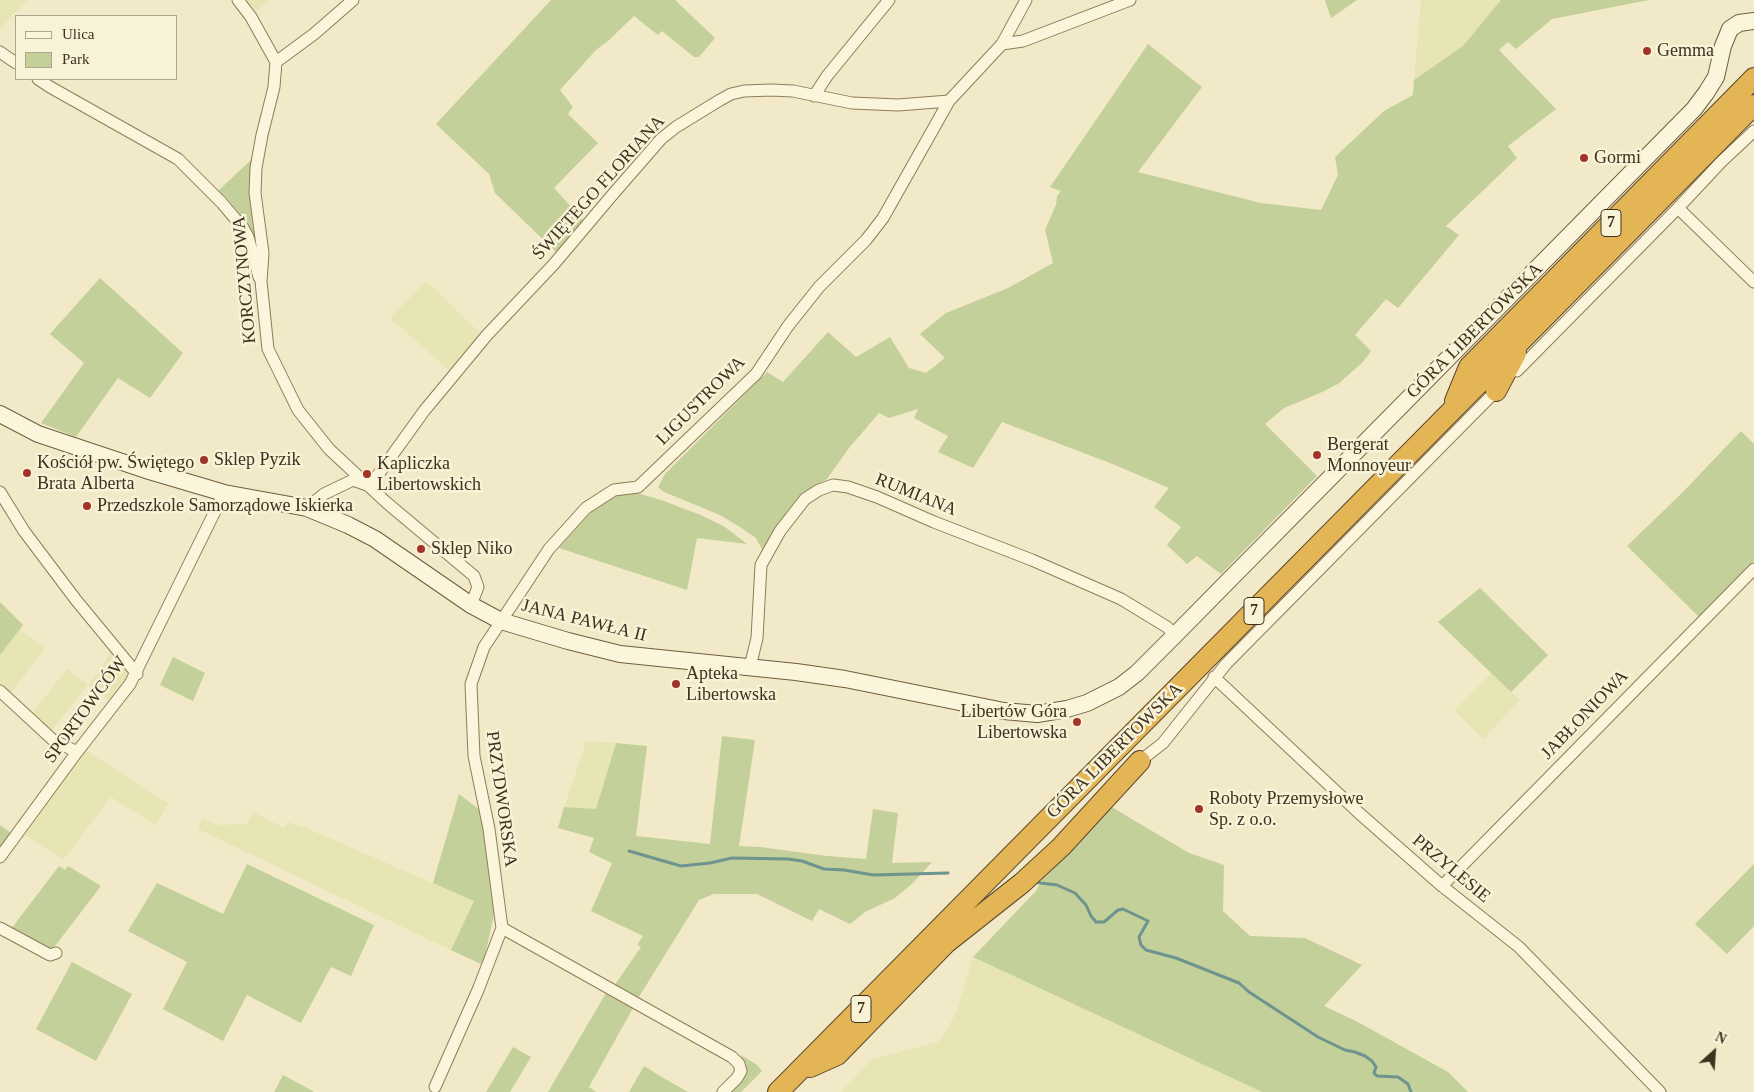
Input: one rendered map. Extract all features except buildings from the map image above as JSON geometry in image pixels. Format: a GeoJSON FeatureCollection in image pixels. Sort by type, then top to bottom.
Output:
{"type":"FeatureCollection","features":[{"type":"Feature","properties":{"kind":"highway","name":"GÓRA LIBERTOWSKA"},"geometry":{"type":"LineString","coordinates":[[1452,410],[1469,366],[1754,78]]}},
{"type":"Feature","properties":{"kind":"highway","name":"GÓRA LIBERTOWSKA"},"geometry":{"type":"LineString","coordinates":[[778,1092],[1754,105]]}},
{"type":"Feature","properties":{"kind":"highway"},"geometry":{"type":"LineString","coordinates":[[1496,391],[1526,335]]}},
{"type":"Feature","properties":{"kind":"highway","name":"7"},"geometry":{"type":"LineString","coordinates":[[797,1074],[837,1055],[946,943],[1022,883],[1061,847],[1140,761]]}},
{"type":"Feature","properties":{"kind":"street"},"geometry":{"type":"LineString","coordinates":[[238,0],[251,17],[276,62],[314,34],[353,0]]}},
{"type":"Feature","properties":{"kind":"street"},"geometry":{"type":"LineString","coordinates":[[814,96],[827,76],[889,0]]}},
{"type":"Feature","properties":{"kind":"street"},"geometry":{"type":"LineString","coordinates":[[949,101],[1002,44],[1026,0]]}},
{"type":"Feature","properties":{"kind":"street"},"geometry":{"type":"LineString","coordinates":[[1002,44],[1023,42],[1130,0]]}},
{"type":"Feature","properties":{"kind":"street","name":"GÓRA LIBERTOWSKA"},"geometry":{"type":"LineString","coordinates":[[1175,635],[1694,109],[1716,77],[1723,46],[1730,29],[1739,22],[1754,20]]}},
{"type":"Feature","properties":{"kind":"street"},"geometry":{"type":"LineString","coordinates":[[0,52],[15,62]]}},
{"type":"Feature","properties":{"kind":"street","name":"KORCZYNOWA"},"geometry":{"type":"LineString","coordinates":[[276,62],[274,87],[256,168],[255,193],[263,253],[261,281],[268,349],[298,410],[329,449],[387,503],[474,576],[478,587],[471,605]]}},
{"type":"Feature","properties":{"kind":"street"},"geometry":{"type":"LineString","coordinates":[[40,80],[178,159],[222,202],[243,228],[248,237],[255,268],[261,281]]}},
{"type":"Feature","properties":{"kind":"street","name":"ŚWIĘTEGO FLORIANA"},"geometry":{"type":"LineString","coordinates":[[370,486],[424,411],[487,335],[554,264],[661,140],[694,115],[731,94],[744,91],[793,91],[852,103],[898,105],[949,101]]}},
{"type":"Feature","properties":{"kind":"street","name":"LIGUSTROWA"},"geometry":{"type":"LineString","coordinates":[[501,621],[549,549],[586,508],[614,490],[638,487],[756,374],[788,326],[819,287],[866,240],[883,218],[949,101]]}},
{"type":"Feature","properties":{"kind":"street"},"geometry":{"type":"LineString","coordinates":[[1517,370],[1678,208],[1721,162],[1754,131]]}},
{"type":"Feature","properties":{"kind":"street"},"geometry":{"type":"LineString","coordinates":[[1678,208],[1754,282]]}},
{"type":"Feature","properties":{"kind":"street","name":"GÓRA LIBERTOWSKA"},"geometry":{"type":"LineString","coordinates":[[1140,761],[1163,743],[1214,677],[1496,391]]}},
{"type":"Feature","properties":{"kind":"street","name":"JANA PAWŁA II"},"geometry":{"type":"LineString","coordinates":[[0,414],[38,434],[86,451],[224,493],[307,508],[348,525],[375,539],[471,605],[501,621],[620,654],[796,672],[845,679],[1004,711],[1036,714],[1081,705],[1113,691],[1137,672],[1175,635]]}},
{"type":"Feature","properties":{"kind":"street"},"geometry":{"type":"LineString","coordinates":[[307,508],[324,494],[353,480],[370,486]]}},
{"type":"Feature","properties":{"kind":"street","name":"RUMIANA"},"geometry":{"type":"LineString","coordinates":[[750,667],[757,638],[762,565],[780,532],[805,499],[819,490],[833,485],[848,487],[877,497],[934,522],[1032,560],[1121,599],[1167,627],[1175,635]]}},
{"type":"Feature","properties":{"kind":"street"},"geometry":{"type":"LineString","coordinates":[[0,492],[24,531],[76,600],[136,674]]}},
{"type":"Feature","properties":{"kind":"street","name":"SPORTOWCÓW"},"geometry":{"type":"LineString","coordinates":[[0,857],[77,752],[130,684],[224,493]]}},
{"type":"Feature","properties":{"kind":"street","name":"JABŁONIOWA"},"geometry":{"type":"LineString","coordinates":[[1442,886],[1754,569]]}},
{"type":"Feature","properties":{"kind":"street","name":"PRZYDWORSKA"},"geometry":{"type":"LineString","coordinates":[[434,1086],[478,990],[502,928],[488,829],[474,756],[471,684],[484,647],[501,621]]}},
{"type":"Feature","properties":{"kind":"street","name":"PRZYLESIE"},"geometry":{"type":"LineString","coordinates":[[1214,677],[1350,806],[1442,886],[1520,947],[1660,1092]]}},
{"type":"Feature","properties":{"kind":"street"},"geometry":{"type":"LineString","coordinates":[[0,691],[53,740],[77,752]]}},
{"type":"Feature","properties":{"kind":"street"},"geometry":{"type":"LineString","coordinates":[[0,928],[50,955],[56,953]]}},
{"type":"Feature","properties":{"kind":"street"},"geometry":{"type":"LineString","coordinates":[[502,928],[732,1056],[739,1064],[740,1071],[737,1078],[723,1092]]}},
{"type":"Feature","properties":{"kind":"shaded area"},"geometry":{"type":"Polygon","coordinates":[[[0,0],[27,0],[0,29],[0,0]]]}},
{"type":"Feature","properties":{"kind":"shaded area"},"geometry":{"type":"Polygon","coordinates":[[[246,0],[270,0],[256,12],[246,0]]]}},
{"type":"Feature","properties":{"kind":"shaded area"},"geometry":{"type":"Polygon","coordinates":[[[1421,0],[1501,0],[1463,46],[1414,80],[1421,0]]]}},
{"type":"Feature","properties":{"kind":"shaded area"},"geometry":{"type":"Polygon","coordinates":[[[426,281],[482,335],[450,371],[390,318],[426,281]]]}},
{"type":"Feature","properties":{"kind":"shaded area"},"geometry":{"type":"Polygon","coordinates":[[[20,629],[45,648],[11,693],[0,684],[0,655],[20,629]]]}},
{"type":"Feature","properties":{"kind":"shaded area"},"geometry":{"type":"Polygon","coordinates":[[[111,651],[126,667],[128,675],[110,701],[87,685],[51,732],[31,715],[67,669],[88,685],[100,671],[111,651]]]}},
{"type":"Feature","properties":{"kind":"shaded area"},"geometry":{"type":"Polygon","coordinates":[[[1491,673],[1520,700],[1483,739],[1454,710],[1491,673]]]}},
{"type":"Feature","properties":{"kind":"shaded area"},"geometry":{"type":"Polygon","coordinates":[[[586,741],[616,743],[596,810],[564,807],[586,741]]]}},
{"type":"Feature","properties":{"kind":"shaded area"},"geometry":{"type":"Polygon","coordinates":[[[85,750],[168,803],[156,825],[111,797],[63,860],[25,835],[85,750]]]}},
{"type":"Feature","properties":{"kind":"shaded area"},"geometry":{"type":"Polygon","coordinates":[[[253,812],[284,828],[288,822],[306,828],[474,901],[451,950],[198,829],[202,818],[218,825],[246,824],[253,812]]]}},
{"type":"Feature","properties":{"kind":"shaded area"},"geometry":{"type":"Polygon","coordinates":[[[973,957],[1262,1092],[841,1092],[871,1060],[940,1041],[956,1013],[973,957]]]}},
{"type":"Feature","properties":{"kind":"green space"},"geometry":{"type":"Polygon","coordinates":[[[551,0],[675,0],[715,38],[699,57],[694,57],[662,31],[658,35],[634,16],[596,50],[560,90],[573,107],[568,114],[598,143],[554,188],[584,221],[557,253],[495,193],[489,174],[436,124],[551,0]]]}},
{"type":"Feature","properties":{"kind":"green space"},"geometry":{"type":"Polygon","coordinates":[[[1325,0],[1357,0],[1331,18],[1325,0]]]}},
{"type":"Feature","properties":{"kind":"green space"},"geometry":{"type":"Polygon","coordinates":[[[1501,0],[1649,0],[1552,19],[1516,49],[1508,42],[1499,50],[1556,109],[1508,146],[1517,158],[1446,226],[1459,235],[1398,308],[1386,299],[1355,335],[1371,351],[1362,363],[1338,384],[1284,408],[1265,424],[1317,476],[1221,574],[1197,556],[1187,564],[1167,545],[1181,527],[1154,507],[1169,488],[1110,463],[1002,422],[973,468],[938,452],[948,436],[914,418],[918,409],[889,418],[879,413],[849,448],[827,479],[800,496],[788,510],[764,553],[756,538],[740,527],[720,515],[664,492],[658,487],[665,474],[767,372],[783,382],[828,332],[856,357],[890,337],[909,368],[926,373],[945,358],[920,334],[946,313],[1008,288],[1053,263],[1045,230],[1056,205],[1057,196],[1061,191],[1050,187],[1148,44],[1202,87],[1138,172],[1261,203],[1321,210],[1338,175],[1335,157],[1384,111],[1413,95],[1414,80],[1463,46],[1501,0]]]}},
{"type":"Feature","properties":{"kind":"green space"},"geometry":{"type":"Polygon","coordinates":[[[252,159],[260,263],[242,216],[228,199],[218,191],[252,159]]]}},
{"type":"Feature","properties":{"kind":"green space"},"geometry":{"type":"Polygon","coordinates":[[[100,278],[183,353],[150,398],[118,378],[76,437],[41,423],[84,363],[50,334],[100,278]]]}},
{"type":"Feature","properties":{"kind":"green space"},"geometry":{"type":"Polygon","coordinates":[[[1741,431],[1754,444],[1754,561],[1699,617],[1627,546],[1682,493],[1741,431]]]}},
{"type":"Feature","properties":{"kind":"green space"},"geometry":{"type":"Polygon","coordinates":[[[637,493],[701,515],[725,527],[747,544],[697,538],[687,590],[559,548],[593,510],[615,496],[637,493]]]}},
{"type":"Feature","properties":{"kind":"green space"},"geometry":{"type":"Polygon","coordinates":[[[1480,588],[1548,655],[1511,692],[1438,622],[1480,588]]]}},
{"type":"Feature","properties":{"kind":"green space"},"geometry":{"type":"Polygon","coordinates":[[[0,602],[23,625],[0,655],[0,602]]]}},
{"type":"Feature","properties":{"kind":"green space"},"geometry":{"type":"Polygon","coordinates":[[[173,657],[205,673],[193,701],[160,685],[173,657]]]}},
{"type":"Feature","properties":{"kind":"green space"},"geometry":{"type":"Polygon","coordinates":[[[722,736],[755,740],[739,846],[866,859],[873,809],[898,813],[892,863],[932,862],[913,883],[895,898],[865,912],[850,924],[819,909],[812,921],[757,894],[714,894],[699,900],[637,1000],[614,986],[641,947],[637,945],[643,936],[591,911],[612,863],[589,852],[594,838],[558,828],[564,807],[596,809],[616,743],[647,746],[636,836],[710,844],[722,736]]]}},
{"type":"Feature","properties":{"kind":"green space"},"geometry":{"type":"Polygon","coordinates":[[[459,794],[481,811],[495,910],[483,965],[451,950],[474,901],[433,883],[459,794]]]}},
{"type":"Feature","properties":{"kind":"green space"},"geometry":{"type":"Polygon","coordinates":[[[1110,806],[1189,853],[1224,865],[1223,911],[1250,936],[1305,938],[1362,965],[1324,1006],[1356,1021],[1448,1072],[1468,1092],[1262,1092],[973,957],[1036,891],[1053,860],[1110,806]]]}},
{"type":"Feature","properties":{"kind":"green space"},"geometry":{"type":"Polygon","coordinates":[[[0,825],[11,833],[0,848],[0,825]]]}},
{"type":"Feature","properties":{"kind":"green space"},"geometry":{"type":"Polygon","coordinates":[[[247,864],[374,925],[351,976],[331,967],[301,1023],[247,995],[223,1041],[163,1009],[187,962],[128,931],[157,883],[223,914],[247,864]]]}},
{"type":"Feature","properties":{"kind":"green space"},"geometry":{"type":"Polygon","coordinates":[[[1754,864],[1754,926],[1727,954],[1695,924],[1754,864]]]}},
{"type":"Feature","properties":{"kind":"green space"},"geometry":{"type":"Polygon","coordinates":[[[59,866],[65,870],[68,866],[101,886],[52,950],[11,929],[59,866]]]}},
{"type":"Feature","properties":{"kind":"green space"},"geometry":{"type":"Polygon","coordinates":[[[72,962],[132,994],[96,1061],[36,1029],[72,962]]]}},
{"type":"Feature","properties":{"kind":"green space"},"geometry":{"type":"Polygon","coordinates":[[[606,993],[633,1008],[589,1087],[596,1092],[548,1092],[606,993]]]}},
{"type":"Feature","properties":{"kind":"green space"},"geometry":{"type":"Polygon","coordinates":[[[513,1047],[531,1057],[510,1092],[486,1092],[513,1047]]]}},
{"type":"Feature","properties":{"kind":"green space"},"geometry":{"type":"Polygon","coordinates":[[[741,1055],[757,1065],[762,1071],[741,1092],[729,1092],[746,1069],[741,1055]]]}},
{"type":"Feature","properties":{"kind":"green space"},"geometry":{"type":"Polygon","coordinates":[[[644,1066],[665,1079],[688,1092],[629,1092],[644,1066]]]}},
{"type":"Feature","properties":{"kind":"green space"},"geometry":{"type":"Polygon","coordinates":[[[283,1075],[313,1091],[313,1092],[274,1092],[283,1075]]]}},
{"type":"Feature","properties":{"kind":"waterway"},"geometry":{"type":"LineString","coordinates":[[629,851],[681,866],[710,863],[732,858],[788,859],[802,861],[824,869],[873,875],[948,873]]}},
{"type":"Feature","properties":{"kind":"waterway"},"geometry":{"type":"LineString","coordinates":[[1033,882],[1057,885],[1075,893],[1086,905],[1096,922],[1104,922],[1118,910],[1123,909],[1148,921],[1139,937],[1141,945],[1146,950],[1176,958],[1239,983],[1249,992],[1318,1037],[1345,1050],[1365,1056],[1376,1067],[1374,1073],[1377,1076],[1398,1077],[1408,1084],[1411,1092]]}},
{"type":"Feature","properties":{"kind":"place","name":"Gemma"},"geometry":{"type":"Point","coordinates":[1647,51]}},
{"type":"Feature","properties":{"kind":"place","name":"Gormi"},"geometry":{"type":"Point","coordinates":[1584,158]}},
{"type":"Feature","properties":{"kind":"place","name":"Bergerat Monnoyeur"},"geometry":{"type":"Point","coordinates":[1317,455]}},
{"type":"Feature","properties":{"kind":"place","name":"Sklep Pyzik"},"geometry":{"type":"Point","coordinates":[204,460]}},
{"type":"Feature","properties":{"kind":"place","name":"Kościół pw. Świętego Brata Alberta"},"geometry":{"type":"Point","coordinates":[27,473]}},
{"type":"Feature","properties":{"kind":"place","name":"Kapliczka Libertowskich"},"geometry":{"type":"Point","coordinates":[367,474]}},
{"type":"Feature","properties":{"kind":"place","name":"Przedszkole Samorządowe Iskierka"},"geometry":{"type":"Point","coordinates":[87,506]}},
{"type":"Feature","properties":{"kind":"place","name":"Sklep Niko"},"geometry":{"type":"Point","coordinates":[421,549]}},
{"type":"Feature","properties":{"kind":"place","name":"Apteka Libertowska"},"geometry":{"type":"Point","coordinates":[676,684]}},
{"type":"Feature","properties":{"kind":"place","name":"Libertów Góra Libertowska"},"geometry":{"type":"Point","coordinates":[1077,722]}},
{"type":"Feature","properties":{"kind":"place","name":"Roboty Przemysłowe Sp. z o.o."},"geometry":{"type":"Point","coordinates":[1199,809]}}]}
